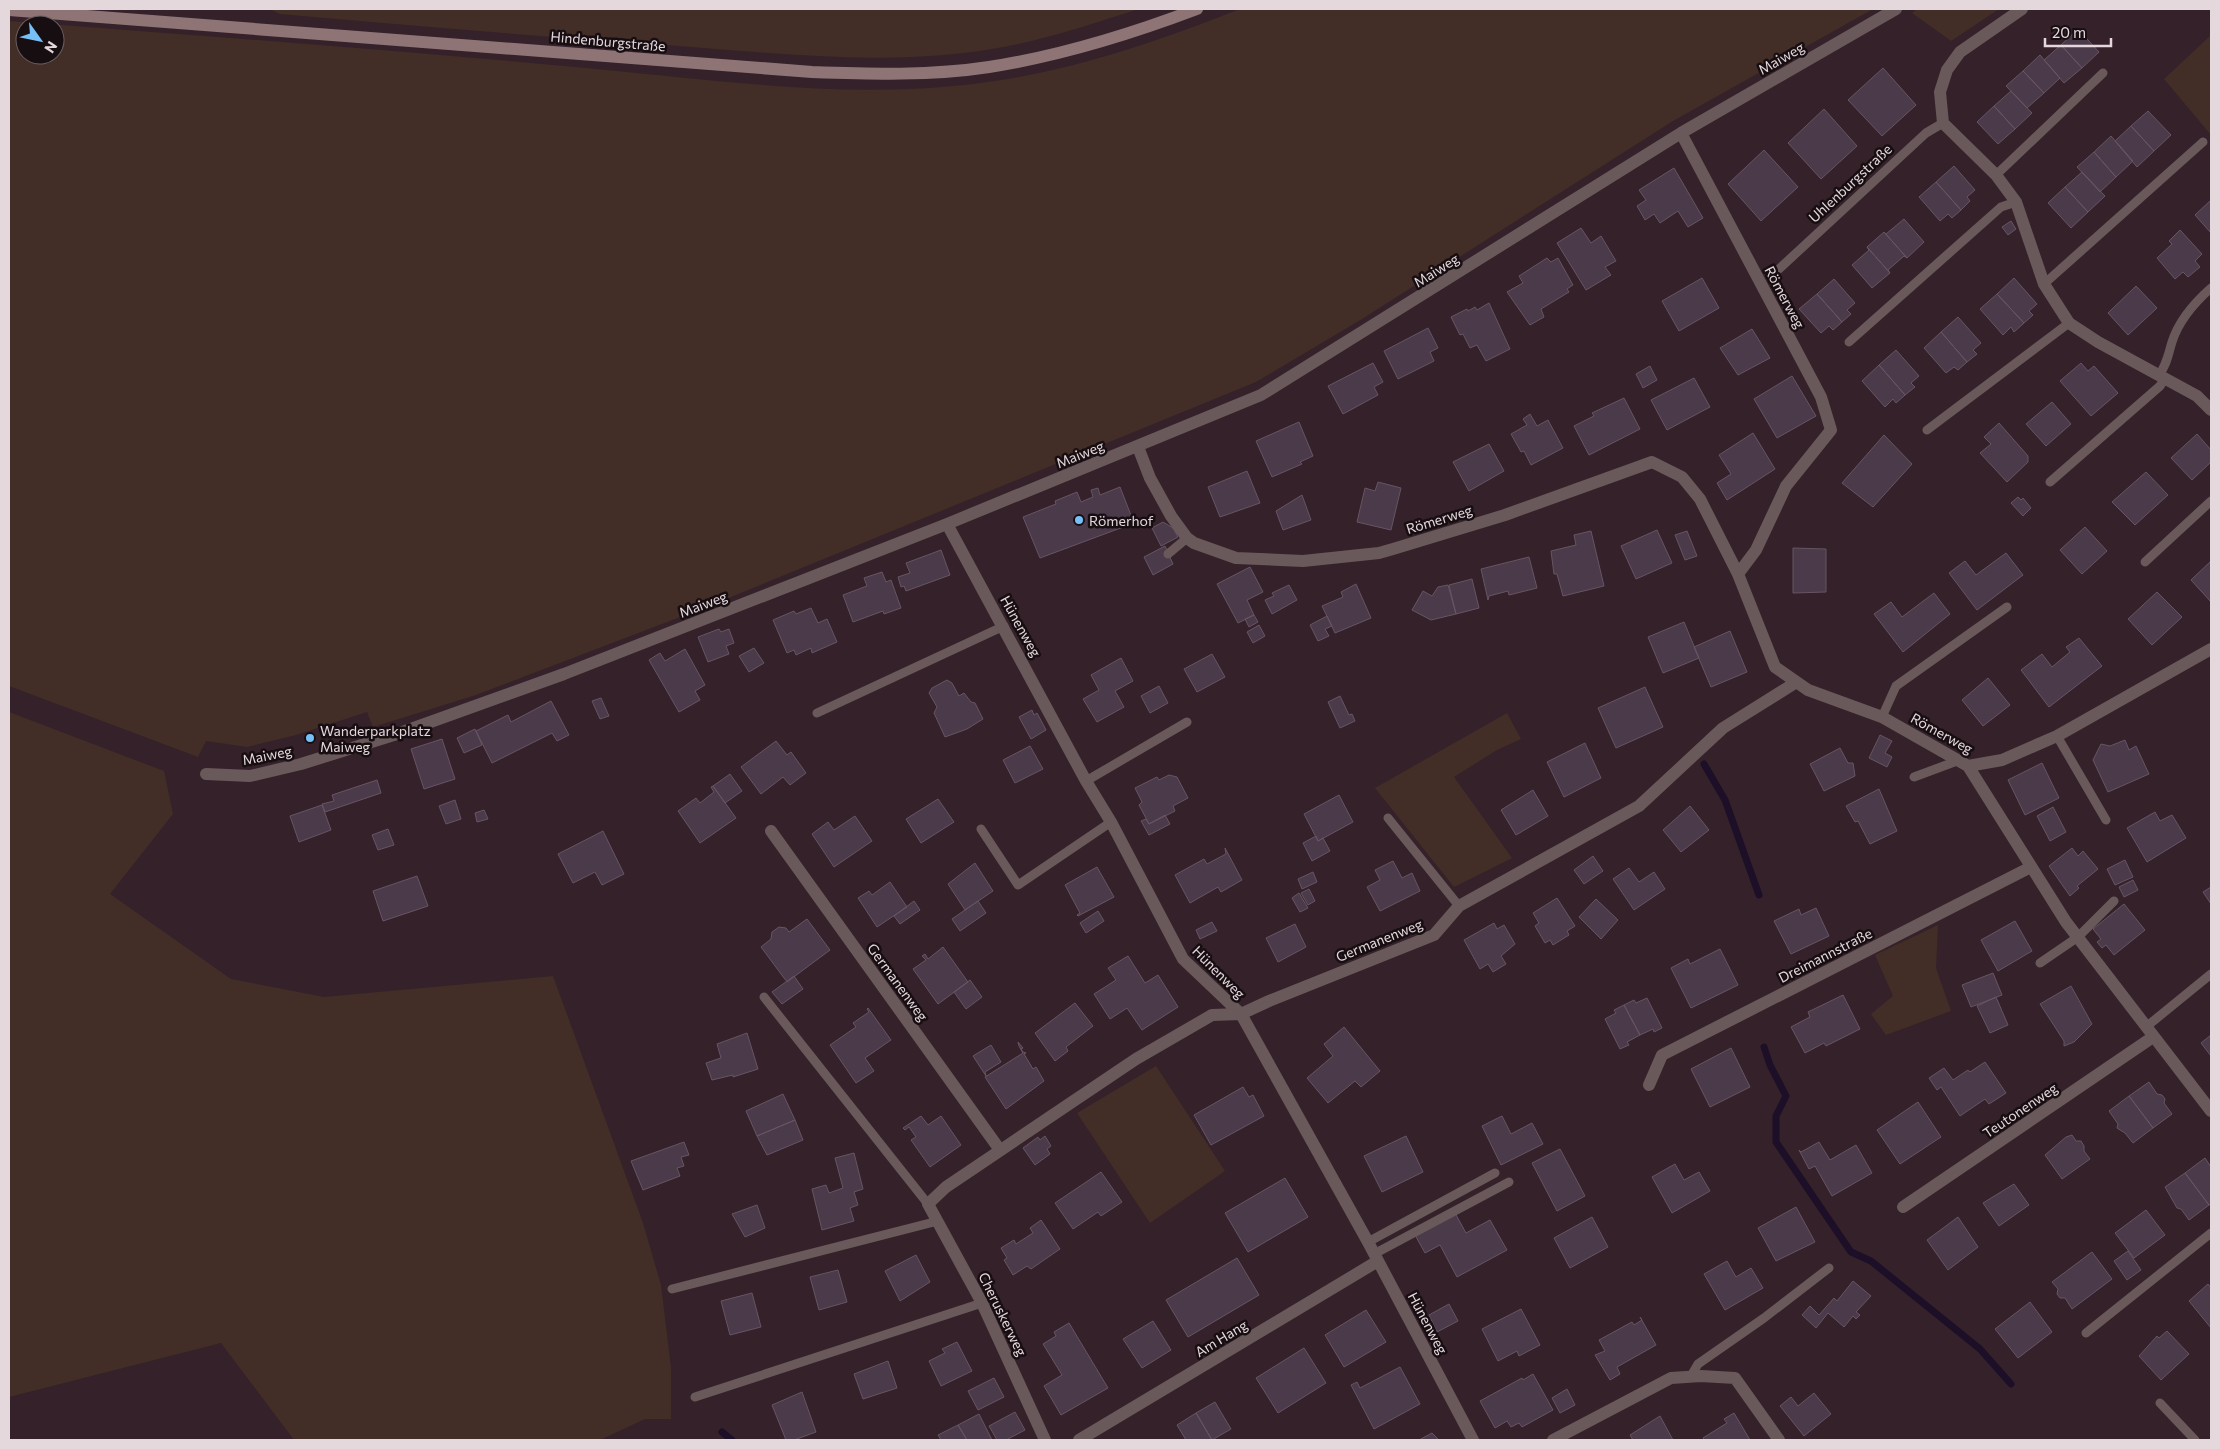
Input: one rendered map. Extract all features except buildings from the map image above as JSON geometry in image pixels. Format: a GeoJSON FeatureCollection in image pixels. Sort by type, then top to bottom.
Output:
{"type":"FeatureCollection","features":[{"type":"Feature","properties":{"kind":"main road","name":"Hindenburgstraße"},"geometry":{"type":"LineString","coordinates":[[9,10],[812,72],[893,74],[988,67],[1055,54],[1197,9]]}},
{"type":"Feature","properties":{"kind":"street","name":"Maiweg"},"geometry":{"type":"LineString","coordinates":[[206,774],[250,776],[301,764],[397,734],[564,674],[947,524],[1261,395],[1681,133],[1896,9]]}},
{"type":"Feature","properties":{"kind":"street"},"geometry":{"type":"LineString","coordinates":[[2022,9],[1960,52],[1947,70],[1940,92],[1943,123],[1996,175],[2016,202],[2044,284],[2069,323],[2098,342],[2198,396],[2211,410]]}},
{"type":"Feature","properties":{"kind":"street","name":"Römerweg"},"geometry":{"type":"LineString","coordinates":[[1681,133],[1822,397],[1831,430],[1786,486],[1756,550],[1738,574]]}},
{"type":"Feature","properties":{"kind":"street"},"geometry":{"type":"LineString","coordinates":[[1138,447],[1170,520],[1187,538]]}},
{"type":"Feature","properties":{"kind":"street","name":"Römerweg"},"geometry":{"type":"LineString","coordinates":[[1187,538],[1236,558],[1303,561],[1379,553],[1505,515],[1652,462],[1682,477],[1700,499],[1738,574],[1774,666],[1795,683],[1808,690],[1882,717],[1962,764],[2002,760],[2057,736],[2211,649]]}},
{"type":"Feature","properties":{"kind":"street","name":"Hünenweg"},"geometry":{"type":"LineString","coordinates":[[947,524],[1086,780],[1111,822],[1183,959],[1241,1014],[1373,1252],[1473,1440]]}},
{"type":"Feature","properties":{"kind":"street","name":"Germanenweg"},"geometry":{"type":"LineString","coordinates":[[928,1204],[946,1187],[1000,1150],[1010,1146],[1136,1060],[1212,1015],[1241,1014],[1434,935],[1459,906],[1638,806],[1724,728],[1795,683]]}},
{"type":"Feature","properties":{"kind":"street"},"geometry":{"type":"LineString","coordinates":[[1962,764],[2078,937],[2211,1111]]}},
{"type":"Feature","properties":{"kind":"street","name":"Germanenweg"},"geometry":{"type":"LineString","coordinates":[[771,831],[1000,1150]]}},
{"type":"Feature","properties":{"kind":"street","name":"Dreimannstraße"},"geometry":{"type":"LineString","coordinates":[[1649,1085],[1662,1054],[2031,867]]}},
{"type":"Feature","properties":{"kind":"street","name":"Teutonenweg"},"geometry":{"type":"LineString","coordinates":[[1903,1207],[2150,1032]]}},
{"type":"Feature","properties":{"kind":"street","name":"Cheruskerweg"},"geometry":{"type":"LineString","coordinates":[[928,1204],[982,1303],[1045,1440]]}},
{"type":"Feature","properties":{"kind":"street","name":"Am Hang"},"geometry":{"type":"LineString","coordinates":[[1079,1440],[1373,1252]]}},
{"type":"Feature","properties":{"kind":"street"},"geometry":{"type":"LineString","coordinates":[[1553,1440],[1671,1378],[1691,1376],[1735,1378],[1779,1440]]}},
{"type":"Feature","properties":{"kind":"lane"},"geometry":{"type":"LineString","coordinates":[[1996,175],[2104,73]]}},
{"type":"Feature","properties":{"kind":"lane","name":"Uhlenburgstraße"},"geometry":{"type":"LineString","coordinates":[[1779,269],[1926,133],[1943,123]]}},
{"type":"Feature","properties":{"kind":"lane"},"geometry":{"type":"LineString","coordinates":[[2044,284],[2203,142]]}},
{"type":"Feature","properties":{"kind":"lane"},"geometry":{"type":"LineString","coordinates":[[1849,342],[2001,208],[2016,202]]}},
{"type":"Feature","properties":{"kind":"lane"},"geometry":{"type":"LineString","coordinates":[[2050,482],[2160,386],[2172,341],[2184,317],[2211,288]]}},
{"type":"Feature","properties":{"kind":"lane"},"geometry":{"type":"LineString","coordinates":[[1927,430],[2069,323]]}},
{"type":"Feature","properties":{"kind":"lane"},"geometry":{"type":"LineString","coordinates":[[2145,562],[2211,501]]}},
{"type":"Feature","properties":{"kind":"lane"},"geometry":{"type":"LineString","coordinates":[[1168,554],[1187,538]]}},
{"type":"Feature","properties":{"kind":"lane"},"geometry":{"type":"LineString","coordinates":[[1882,717],[1896,686],[2007,607]]}},
{"type":"Feature","properties":{"kind":"lane"},"geometry":{"type":"LineString","coordinates":[[816,713],[1004,626]]}},
{"type":"Feature","properties":{"kind":"lane"},"geometry":{"type":"LineString","coordinates":[[1086,780],[1187,722]]}},
{"type":"Feature","properties":{"kind":"lane"},"geometry":{"type":"LineString","coordinates":[[2057,736],[2106,820]]}},
{"type":"Feature","properties":{"kind":"lane"},"geometry":{"type":"LineString","coordinates":[[1914,777],[1962,764]]}},
{"type":"Feature","properties":{"kind":"lane"},"geometry":{"type":"LineString","coordinates":[[1388,818],[1459,906]]}},
{"type":"Feature","properties":{"kind":"lane"},"geometry":{"type":"LineString","coordinates":[[981,830],[1018,885],[1111,822]]}},
{"type":"Feature","properties":{"kind":"lane"},"geometry":{"type":"LineString","coordinates":[[2040,963],[2078,937],[2114,901]]}},
{"type":"Feature","properties":{"kind":"lane"},"geometry":{"type":"LineString","coordinates":[[2150,1032],[2211,974]]}},
{"type":"Feature","properties":{"kind":"lane"},"geometry":{"type":"LineString","coordinates":[[764,997],[928,1204]]}},
{"type":"Feature","properties":{"kind":"lane"},"geometry":{"type":"LineString","coordinates":[[1373,1252],[1495,1173]]}},
{"type":"Feature","properties":{"kind":"lane"},"geometry":{"type":"LineString","coordinates":[[1373,1252],[1509,1182]]}},
{"type":"Feature","properties":{"kind":"lane"},"geometry":{"type":"LineString","coordinates":[[672,1289],[938,1221]]}},
{"type":"Feature","properties":{"kind":"lane"},"geometry":{"type":"LineString","coordinates":[[2086,1333],[2211,1233]]}},
{"type":"Feature","properties":{"kind":"lane"},"geometry":{"type":"LineString","coordinates":[[1691,1376],[1698,1364],[1764,1318],[1829,1268]]}},
{"type":"Feature","properties":{"kind":"lane"},"geometry":{"type":"LineString","coordinates":[[695,1397],[982,1303]]}},
{"type":"Feature","properties":{"kind":"lane"},"geometry":{"type":"LineString","coordinates":[[2160,1404],[2195,1440]]}},
{"type":"Feature","properties":{"kind":"shaded area"},"geometry":{"type":"Polygon","coordinates":[[[270,9],[1139,9],[1066,32],[1011,46],[953,54],[875,58],[797,55],[480,31],[280,14],[270,9]]]}},
{"type":"Feature","properties":{"kind":"shaded area"},"geometry":{"type":"Polygon","coordinates":[[[1240,9],[1873,9],[1673,121],[1362,319],[1256,382],[709,606],[476,695],[373,727],[367,712],[296,735],[247,747],[206,741],[198,757],[9,686],[9,21],[15,21],[15,65],[65,65],[65,25],[425,54],[723,82],[829,89],[935,88],[988,82],[1053,70],[1148,43],[1240,9]]]}},
{"type":"Feature","properties":{"kind":"shaded area"},"geometry":{"type":"Polygon","coordinates":[[[1917,9],[1999,9],[1951,41],[1912,13],[1917,9]]]}},
{"type":"Feature","properties":{"kind":"shaded area"},"geometry":{"type":"Polygon","coordinates":[[[2211,35],[2211,135],[2164,79],[2211,35]]]}},
{"type":"Feature","properties":{"kind":"shaded area"},"geometry":{"type":"Polygon","coordinates":[[[9,712],[164,771],[173,814],[110,894],[231,979],[324,997],[553,976],[643,1223],[661,1285],[671,1368],[671,1419],[645,1419],[600,1440],[294,1440],[221,1343],[9,1397],[9,712]]]}},
{"type":"Feature","properties":{"kind":"shaded area"},"geometry":{"type":"Polygon","coordinates":[[[1507,713],[1521,739],[1497,750],[1454,777],[1512,858],[1454,887],[1375,788],[1507,713]]]}},
{"type":"Feature","properties":{"kind":"shaded area"},"geometry":{"type":"Polygon","coordinates":[[[1938,925],[1936,968],[1951,1011],[1886,1035],[1871,1014],[1893,996],[1875,955],[1938,925]]]}},
{"type":"Feature","properties":{"kind":"shaded area"},"geometry":{"type":"Polygon","coordinates":[[[1156,1066],[1225,1171],[1150,1223],[1077,1113],[1156,1066]]]}},
{"type":"Feature","properties":{"kind":"waterway"},"geometry":{"type":"LineString","coordinates":[[1704,764],[1725,800],[1759,895]]}},
{"type":"Feature","properties":{"kind":"waterway"},"geometry":{"type":"LineString","coordinates":[[1764,1047],[1770,1065],[1786,1096],[1776,1116],[1776,1142],[1851,1252],[1871,1261],[1980,1349],[2011,1384]]}},
{"type":"Feature","properties":{"kind":"waterway"},"geometry":{"type":"LineString","coordinates":[[722,1432],[732,1440]]}},
{"type":"Feature","properties":{"kind":"place","name":"Römerhof"},"geometry":{"type":"Point","coordinates":[1079,520]}},
{"type":"Feature","properties":{"kind":"place","name":"Wanderparkplatz Maiweg"},"geometry":{"type":"Point","coordinates":[310,738]}}]}
